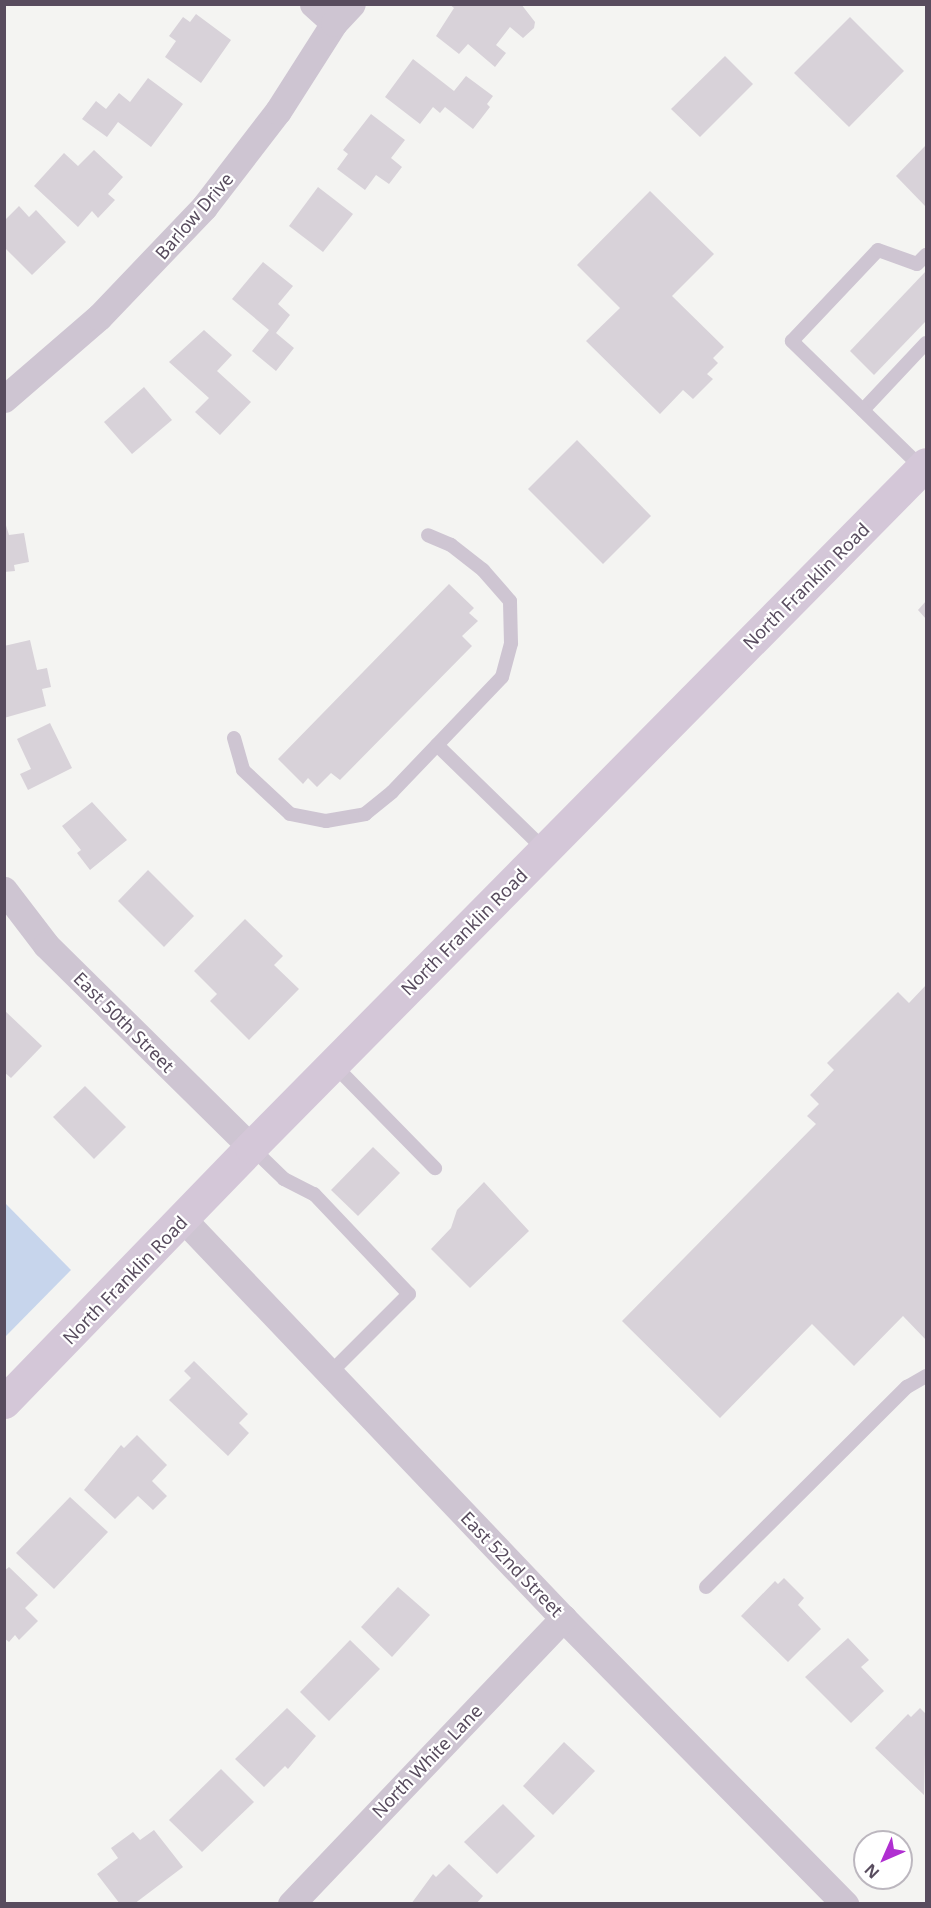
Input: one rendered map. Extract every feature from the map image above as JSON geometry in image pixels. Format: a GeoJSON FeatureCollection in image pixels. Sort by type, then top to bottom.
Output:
{"type":"FeatureCollection","features":[{"type":"Feature","properties":{"kind":"main road","name":"North Franklin Road"},"geometry":{"type":"LineString","coordinates":[[4,1402],[251,1147],[924,466]]}},
{"type":"Feature","properties":{"kind":"street"},"geometry":{"type":"LineString","coordinates":[[313,4],[343,14]]}},
{"type":"Feature","properties":{"kind":"street","name":"Barlow Drive"},"geometry":{"type":"LineString","coordinates":[[4,399],[106,310],[196,215],[278,111],[343,14]]}},
{"type":"Feature","properties":{"kind":"street","name":"East 50th Street"},"geometry":{"type":"LineString","coordinates":[[4,890],[46,945],[251,1147]]}},
{"type":"Feature","properties":{"kind":"street","name":"East 52nd Street"},"geometry":{"type":"LineString","coordinates":[[183,1219],[563,1618],[845,1904]]}},
{"type":"Feature","properties":{"kind":"street","name":"North White Lane"},"geometry":{"type":"LineString","coordinates":[[291,1904],[563,1618]]}},
{"type":"Feature","properties":{"kind":"lane"},"geometry":{"type":"LineString","coordinates":[[924,466],[862,410],[792,341],[878,250],[917,264],[927,255]]}},
{"type":"Feature","properties":{"kind":"lane"},"geometry":{"type":"LineString","coordinates":[[862,410],[927,343]]}},
{"type":"Feature","properties":{"kind":"lane"},"geometry":{"type":"LineString","coordinates":[[234,738],[243,770],[290,814],[326,821],[365,814],[392,792],[502,677],[511,643],[510,602],[483,570],[451,545],[428,535]]}},
{"type":"Feature","properties":{"kind":"lane"},"geometry":{"type":"LineString","coordinates":[[437,744],[545,850]]}},
{"type":"Feature","properties":{"kind":"lane"},"geometry":{"type":"LineString","coordinates":[[333,1064],[435,1168]]}},
{"type":"Feature","properties":{"kind":"lane"},"geometry":{"type":"LineString","coordinates":[[251,1147],[284,1179],[314,1194],[409,1294],[330,1373]]}},
{"type":"Feature","properties":{"kind":"lane"},"geometry":{"type":"LineString","coordinates":[[705,1587],[908,1387],[927,1376]]}},
{"type":"Feature","properties":{"kind":"shaded area"},"geometry":{"type":"Polygon","coordinates":[[[5,1203],[71,1270],[5,1337],[5,1203]]]}},
{"type":"Feature","properties":{"kind":"building"},"geometry":{"type":"Polygon","coordinates":[[[449,4],[521,4],[535,22],[534,28],[523,38],[510,27],[496,45],[506,53],[495,67],[468,44],[459,54],[436,36],[454,8],[449,4]]]}},
{"type":"Feature","properties":{"kind":"building"},"geometry":{"type":"Polygon","coordinates":[[[196,14],[231,40],[201,83],[165,57],[176,41],[169,36],[183,17],[190,22],[196,14]]]}},
{"type":"Feature","properties":{"kind":"building"},"geometry":{"type":"Polygon","coordinates":[[[850,17],[904,71],[849,127],[794,73],[850,17]]]}},
{"type":"Feature","properties":{"kind":"building"},"geometry":{"type":"Polygon","coordinates":[[[725,56],[753,84],[700,137],[671,109],[725,56]]]}},
{"type":"Feature","properties":{"kind":"building"},"geometry":{"type":"Polygon","coordinates":[[[413,59],[454,91],[466,76],[493,96],[487,104],[490,107],[473,129],[445,107],[440,113],[433,107],[420,124],[385,97],[413,59]]]}},
{"type":"Feature","properties":{"kind":"building"},"geometry":{"type":"Polygon","coordinates":[[[148,78],[183,104],[151,147],[118,122],[107,137],[82,119],[96,101],[106,109],[119,93],[130,102],[148,78]]]}},
{"type":"Feature","properties":{"kind":"building"},"geometry":{"type":"Polygon","coordinates":[[[371,114],[405,140],[391,158],[402,167],[389,184],[376,175],[365,190],[337,169],[348,154],[343,150],[371,114]]]}},
{"type":"Feature","properties":{"kind":"building"},"geometry":{"type":"Polygon","coordinates":[[[926,145],[926,207],[896,176],[926,145]]]}},
{"type":"Feature","properties":{"kind":"building"},"geometry":{"type":"Polygon","coordinates":[[[94,150],[123,177],[108,194],[115,200],[98,218],[92,211],[78,227],[34,186],[64,153],[78,166],[94,150]]]}},
{"type":"Feature","properties":{"kind":"building"},"geometry":{"type":"Polygon","coordinates":[[[318,187],[353,214],[323,252],[289,226],[318,187]]]}},
{"type":"Feature","properties":{"kind":"building"},"geometry":{"type":"Polygon","coordinates":[[[650,191],[714,254],[672,296],[724,347],[713,358],[718,363],[707,374],[713,379],[693,399],[683,390],[660,414],[586,341],[620,308],[577,265],[650,191]]]}},
{"type":"Feature","properties":{"kind":"building"},"geometry":{"type":"Polygon","coordinates":[[[19,206],[29,217],[36,210],[66,242],[32,275],[4,247],[4,221],[19,206]]]}},
{"type":"Feature","properties":{"kind":"building"},"geometry":{"type":"Polygon","coordinates":[[[263,262],[293,286],[278,304],[290,315],[276,333],[294,348],[276,371],[252,351],[269,330],[232,299],[263,262]]]}},
{"type":"Feature","properties":{"kind":"building"},"geometry":{"type":"Polygon","coordinates":[[[926,271],[926,321],[874,375],[850,351],[926,271]]]}},
{"type":"Feature","properties":{"kind":"building"},"geometry":{"type":"Polygon","coordinates":[[[204,330],[232,355],[217,371],[251,402],[220,435],[195,412],[209,398],[169,362],[204,330]]]}},
{"type":"Feature","properties":{"kind":"building"},"geometry":{"type":"Polygon","coordinates":[[[144,387],[172,420],[132,454],[104,422],[144,387]]]}},
{"type":"Feature","properties":{"kind":"building"},"geometry":{"type":"Polygon","coordinates":[[[577,440],[651,516],[603,564],[528,489],[577,440]]]}},
{"type":"Feature","properties":{"kind":"building"},"geometry":{"type":"Polygon","coordinates":[[[4,519],[9,535],[24,533],[29,562],[14,565],[15,571],[4,572],[4,519]]]}},
{"type":"Feature","properties":{"kind":"building"},"geometry":{"type":"Polygon","coordinates":[[[449,584],[474,608],[469,613],[478,621],[462,636],[472,646],[340,780],[331,773],[317,787],[308,778],[303,784],[278,759],[449,584]]]}},
{"type":"Feature","properties":{"kind":"building"},"geometry":{"type":"Polygon","coordinates":[[[926,601],[926,619],[918,610],[926,601]]]}},
{"type":"Feature","properties":{"kind":"building"},"geometry":{"type":"Polygon","coordinates":[[[30,640],[37,670],[47,668],[51,687],[42,689],[46,706],[4,718],[4,646],[30,640]]]}},
{"type":"Feature","properties":{"kind":"building"},"geometry":{"type":"Polygon","coordinates":[[[50,723],[72,768],[28,790],[20,774],[31,769],[17,739],[50,723]]]}},
{"type":"Feature","properties":{"kind":"building"},"geometry":{"type":"Polygon","coordinates":[[[92,802],[127,840],[90,870],[77,853],[81,850],[62,826],[92,802]]]}},
{"type":"Feature","properties":{"kind":"building"},"geometry":{"type":"Polygon","coordinates":[[[148,870],[194,916],[164,947],[118,901],[148,870]]]}},
{"type":"Feature","properties":{"kind":"building"},"geometry":{"type":"Polygon","coordinates":[[[245,919],[283,956],[274,965],[299,989],[249,1040],[210,1001],[217,994],[194,971],[245,919]]]}},
{"type":"Feature","properties":{"kind":"building"},"geometry":{"type":"Polygon","coordinates":[[[926,985],[926,1340],[903,1316],[854,1366],[812,1324],[720,1418],[622,1321],[816,1124],[807,1116],[819,1104],[810,1095],[834,1070],[827,1063],[898,992],[909,1003],[926,985]]]}},
{"type":"Feature","properties":{"kind":"building"},"geometry":{"type":"Polygon","coordinates":[[[4,1010],[42,1046],[11,1078],[4,1072],[4,1010]]]}},
{"type":"Feature","properties":{"kind":"building"},"geometry":{"type":"Polygon","coordinates":[[[85,1086],[126,1127],[94,1159],[53,1117],[85,1086]]]}},
{"type":"Feature","properties":{"kind":"building"},"geometry":{"type":"Polygon","coordinates":[[[373,1147],[400,1173],[358,1216],[331,1190],[373,1147]]]}},
{"type":"Feature","properties":{"kind":"building"},"geometry":{"type":"Polygon","coordinates":[[[484,1182],[529,1231],[470,1288],[431,1249],[451,1228],[457,1210],[484,1182]]]}},
{"type":"Feature","properties":{"kind":"building"},"geometry":{"type":"Polygon","coordinates":[[[194,1361],[248,1414],[239,1423],[249,1433],[228,1456],[169,1400],[191,1378],[184,1371],[194,1361]]]}},
{"type":"Feature","properties":{"kind":"building"},"geometry":{"type":"Polygon","coordinates":[[[137,1435],[167,1465],[152,1481],[167,1496],[153,1510],[138,1496],[115,1519],[84,1490],[121,1445],[124,1448],[137,1435]]]}},
{"type":"Feature","properties":{"kind":"building"},"geometry":{"type":"Polygon","coordinates":[[[70,1497],[108,1532],[54,1589],[16,1553],[70,1497]]]}},
{"type":"Feature","properties":{"kind":"building"},"geometry":{"type":"Polygon","coordinates":[[[9,1567],[38,1595],[25,1608],[38,1621],[19,1640],[15,1635],[9,1642],[4,1638],[4,1571],[9,1567]]]}},
{"type":"Feature","properties":{"kind":"building"},"geometry":{"type":"Polygon","coordinates":[[[784,1578],[804,1598],[798,1605],[821,1629],[788,1662],[741,1616],[775,1581],[778,1584],[784,1578]]]}},
{"type":"Feature","properties":{"kind":"building"},"geometry":{"type":"Polygon","coordinates":[[[398,1587],[430,1615],[392,1657],[361,1627],[398,1587]]]}},
{"type":"Feature","properties":{"kind":"building"},"geometry":{"type":"Polygon","coordinates":[[[848,1638],[869,1660],[861,1667],[884,1691],[851,1723],[805,1677],[848,1638]]]}},
{"type":"Feature","properties":{"kind":"building"},"geometry":{"type":"Polygon","coordinates":[[[350,1640],[380,1669],[329,1721],[300,1692],[350,1640]]]}},
{"type":"Feature","properties":{"kind":"building"},"geometry":{"type":"Polygon","coordinates":[[[287,1708],[316,1736],[288,1769],[285,1766],[264,1787],[235,1759],[287,1708]]]}},
{"type":"Feature","properties":{"kind":"building"},"geometry":{"type":"Polygon","coordinates":[[[920,1708],[926,1714],[924,1795],[875,1748],[908,1714],[911,1717],[920,1708]]]}},
{"type":"Feature","properties":{"kind":"building"},"geometry":{"type":"Polygon","coordinates":[[[564,1742],[595,1771],[553,1815],[523,1786],[564,1742]]]}},
{"type":"Feature","properties":{"kind":"building"},"geometry":{"type":"Polygon","coordinates":[[[221,1769],[254,1802],[202,1852],[169,1820],[221,1769]]]}},
{"type":"Feature","properties":{"kind":"building"},"geometry":{"type":"Polygon","coordinates":[[[503,1804],[535,1836],[497,1874],[464,1842],[503,1804]]]}},
{"type":"Feature","properties":{"kind":"building"},"geometry":{"type":"Polygon","coordinates":[[[154,1830],[183,1867],[134,1904],[120,1904],[97,1874],[118,1858],[111,1848],[133,1832],[140,1840],[154,1830]]]}},
{"type":"Feature","properties":{"kind":"building"},"geometry":{"type":"Polygon","coordinates":[[[449,1864],[483,1896],[476,1904],[411,1904],[433,1874],[436,1877],[449,1864]]]}}]}
